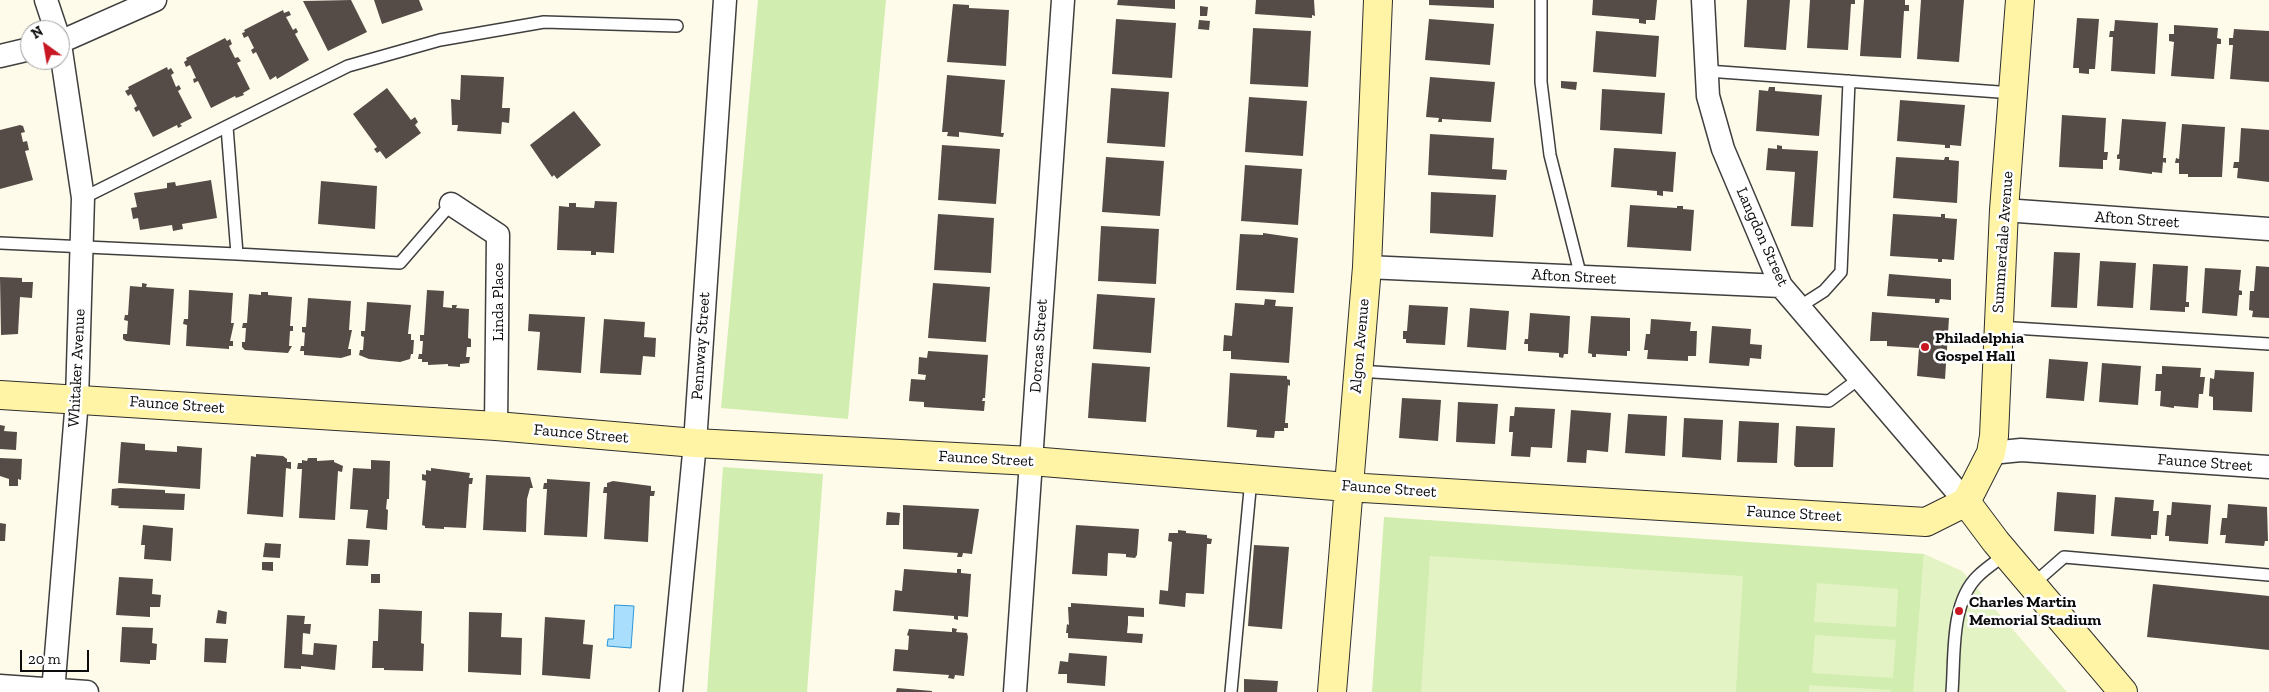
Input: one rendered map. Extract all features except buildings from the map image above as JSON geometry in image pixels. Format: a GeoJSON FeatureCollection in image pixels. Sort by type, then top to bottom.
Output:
{"type":"FeatureCollection","features":[{"type":"Feature","properties":{"kind":"street"},"geometry":{"type":"LineString","coordinates":[[46,0],[53,20]]}},
{"type":"Feature","properties":{"kind":"street"},"geometry":{"type":"LineString","coordinates":[[70,38],[155,0]]}},
{"type":"Feature","properties":{"kind":"street","name":"Pennway Street"},"geometry":{"type":"LineString","coordinates":[[671,692],[695,443],[725,0]]}},
{"type":"Feature","properties":{"kind":"street","name":"Dorcas Street"},"geometry":{"type":"LineString","coordinates":[[1015,692],[1063,0]]}},
{"type":"Feature","properties":{"kind":"street","name":"Algon Avenue"},"geometry":{"type":"LineString","coordinates":[[1332,692],[1347,487],[1367,267],[1378,0]]}},
{"type":"Feature","properties":{"kind":"street","name":"Langdon Street"},"geometry":{"type":"LineString","coordinates":[[1703,0],[1708,96],[1723,149],[1781,286],[1966,502]]}},
{"type":"Feature","properties":{"kind":"street","name":"Summerdale Avenue"},"geometry":{"type":"LineString","coordinates":[[1966,502],[1991,453],[2004,210],[2020,0]]}},
{"type":"Feature","properties":{"kind":"street"},"geometry":{"type":"LineString","coordinates":[[0,56],[20,51]]}},
{"type":"Feature","properties":{"kind":"street","name":"Whitaker Avenue"},"geometry":{"type":"LineString","coordinates":[[53,691],[77,400],[83,198],[64,70]]}},
{"type":"Feature","properties":{"kind":"street","name":"Linda Place"},"geometry":{"type":"LineString","coordinates":[[451,204],[498,235],[496,426]]}},
{"type":"Feature","properties":{"kind":"street","name":"Afton Street"},"geometry":{"type":"LineString","coordinates":[[2004,210],[2269,229]]}},
{"type":"Feature","properties":{"kind":"street","name":"Afton Street"},"geometry":{"type":"LineString","coordinates":[[1367,267],[1781,286]]}},
{"type":"Feature","properties":{"kind":"street","name":"Faunce Street"},"geometry":{"type":"LineString","coordinates":[[0,395],[124,401],[496,426],[695,443],[1031,461],[1347,487],[1926,522],[1966,502]]}},
{"type":"Feature","properties":{"kind":"street","name":"Faunce Street"},"geometry":{"type":"LineString","coordinates":[[1991,453],[2021,450],[2269,467]]}},
{"type":"Feature","properties":{"kind":"street"},"geometry":{"type":"LineString","coordinates":[[1966,502],[2006,554],[2123,692]]}},
{"type":"Feature","properties":{"kind":"street"},"geometry":{"type":"LineString","coordinates":[[0,686],[87,692]]}},
{"type":"Feature","properties":{"kind":"lane"},"geometry":{"type":"LineString","coordinates":[[1541,0],[1541,82],[1550,155],[1581,277]]}},
{"type":"Feature","properties":{"kind":"lane"},"geometry":{"type":"LineString","coordinates":[[83,198],[348,66],[440,40],[544,22],[678,26]]}},
{"type":"Feature","properties":{"kind":"lane"},"geometry":{"type":"LineString","coordinates":[[1707,71],[2013,93]]}},
{"type":"Feature","properties":{"kind":"lane"},"geometry":{"type":"LineString","coordinates":[[1799,307],[1824,291],[1841,272],[1849,81]]}},
{"type":"Feature","properties":{"kind":"lane"},"geometry":{"type":"LineString","coordinates":[[227,126],[237,254]]}},
{"type":"Feature","properties":{"kind":"lane"},"geometry":{"type":"LineString","coordinates":[[0,243],[400,264],[451,204]]}},
{"type":"Feature","properties":{"kind":"lane"},"geometry":{"type":"LineString","coordinates":[[1998,327],[2269,344]]}},
{"type":"Feature","properties":{"kind":"lane"},"geometry":{"type":"LineString","coordinates":[[1358,371],[1829,401],[1860,378]]}},
{"type":"Feature","properties":{"kind":"lane"},"geometry":{"type":"LineString","coordinates":[[1232,692],[1251,479]]}},
{"type":"Feature","properties":{"kind":"lane"},"geometry":{"type":"LineString","coordinates":[[1952,692],[1958,619],[1963,598],[1977,576],[2006,554]]}},
{"type":"Feature","properties":{"kind":"lane"},"geometry":{"type":"LineString","coordinates":[[2032,585],[2064,557],[2269,575]]}},
{"type":"Feature","properties":{"kind":"green space"},"geometry":{"type":"Polygon","coordinates":[[[758,0],[886,0],[848,419],[721,408],[758,0]]]}},
{"type":"Feature","properties":{"kind":"green space"},"geometry":{"type":"Polygon","coordinates":[[[723,467],[823,474],[807,692],[707,692],[723,467]]]}},
{"type":"Feature","properties":{"kind":"green space"},"geometry":{"type":"Polygon","coordinates":[[[1384,517],[1924,554],[1914,692],[1372,692],[1384,517]]]}},
{"type":"Feature","properties":{"kind":"green space","name":"Charles Martin Memorial Stadium"},"geometry":{"type":"Polygon","coordinates":[[[1924,554],[1962,571],[2067,692],[1913,692],[1924,554]]]}},
{"type":"Feature","properties":{"kind":"green space"},"geometry":{"type":"Polygon","coordinates":[[[1430,556],[1743,576],[1736,692],[1421,692],[1430,556]]]}},
{"type":"Feature","properties":{"kind":"green space"},"geometry":{"type":"Polygon","coordinates":[[[1817,583],[1898,589],[1896,627],[1814,622],[1817,583]]]}},
{"type":"Feature","properties":{"kind":"green space"},"geometry":{"type":"Polygon","coordinates":[[[1815,635],[1896,640],[1893,678],[1812,673],[1815,635]]]}},
{"type":"Feature","properties":{"kind":"green space"},"geometry":{"type":"Polygon","coordinates":[[[1809,685],[1891,690],[1890,692],[1809,692],[1809,685]]]}},
{"type":"Feature","properties":{"kind":"water"},"geometry":{"type":"Polygon","coordinates":[[[615,605],[634,606],[631,648],[607,646],[608,639],[613,639],[615,605]]]}},
{"type":"Feature","properties":{"kind":"place","name":"Philadelphia Gospel Hall"},"geometry":{"type":"Point","coordinates":[1925,347]}},
{"type":"Feature","properties":{"kind":"place","name":"Charles Martin Memorial Stadium"},"geometry":{"type":"Point","coordinates":[1959,611]}}]}
